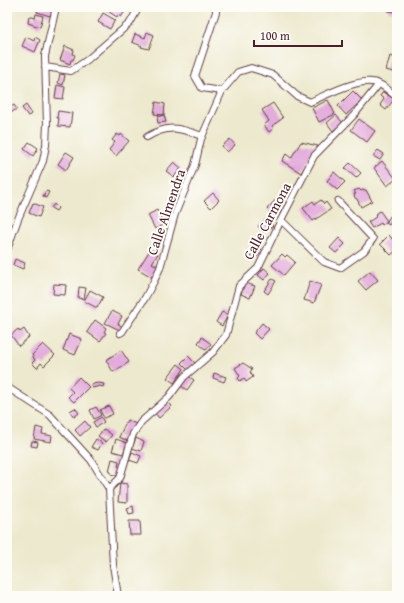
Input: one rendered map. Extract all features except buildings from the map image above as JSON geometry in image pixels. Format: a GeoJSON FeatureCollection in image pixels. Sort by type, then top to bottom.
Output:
{"type":"FeatureCollection","features":[{"type":"Feature","properties":{"kind":"street"},"geometry":{"type":"LineString","coordinates":[[7,250],[45,153],[47,124],[45,56],[56,7]]}},
{"type":"Feature","properties":{"kind":"street"},"geometry":{"type":"LineString","coordinates":[[45,67],[71,71],[88,60],[130,23],[140,7]]}},
{"type":"Feature","properties":{"kind":"street"},"geometry":{"type":"LineString","coordinates":[[216,7],[216,12],[196,76],[202,88],[222,91]]}},
{"type":"Feature","properties":{"kind":"street","name":"Calle Almendra"},"geometry":{"type":"LineString","coordinates":[[120,333],[145,298],[157,274],[176,214],[195,165],[202,136],[222,91],[238,72],[251,68],[273,75],[296,96],[310,102],[352,84],[371,81],[379,84]]}},
{"type":"Feature","properties":{"kind":"street"},"geometry":{"type":"LineString","coordinates":[[379,84],[397,97]]}},
{"type":"Feature","properties":{"kind":"street","name":"Calle Carmona"},"geometry":{"type":"LineString","coordinates":[[109,489],[120,478],[133,434],[140,422],[169,397],[184,377],[213,352],[226,335],[239,286],[258,268],[314,156],[355,114],[379,84]]}},
{"type":"Feature","properties":{"kind":"street"},"geometry":{"type":"LineString","coordinates":[[147,137],[157,131],[170,128],[186,130],[202,136]]}},
{"type":"Feature","properties":{"kind":"street"},"geometry":{"type":"LineString","coordinates":[[281,220],[324,262],[340,268],[364,251],[373,239],[338,201]]}},
{"type":"Feature","properties":{"kind":"street"},"geometry":{"type":"LineString","coordinates":[[7,387],[50,415],[91,460],[109,489],[112,565],[118,596]]}}]}
